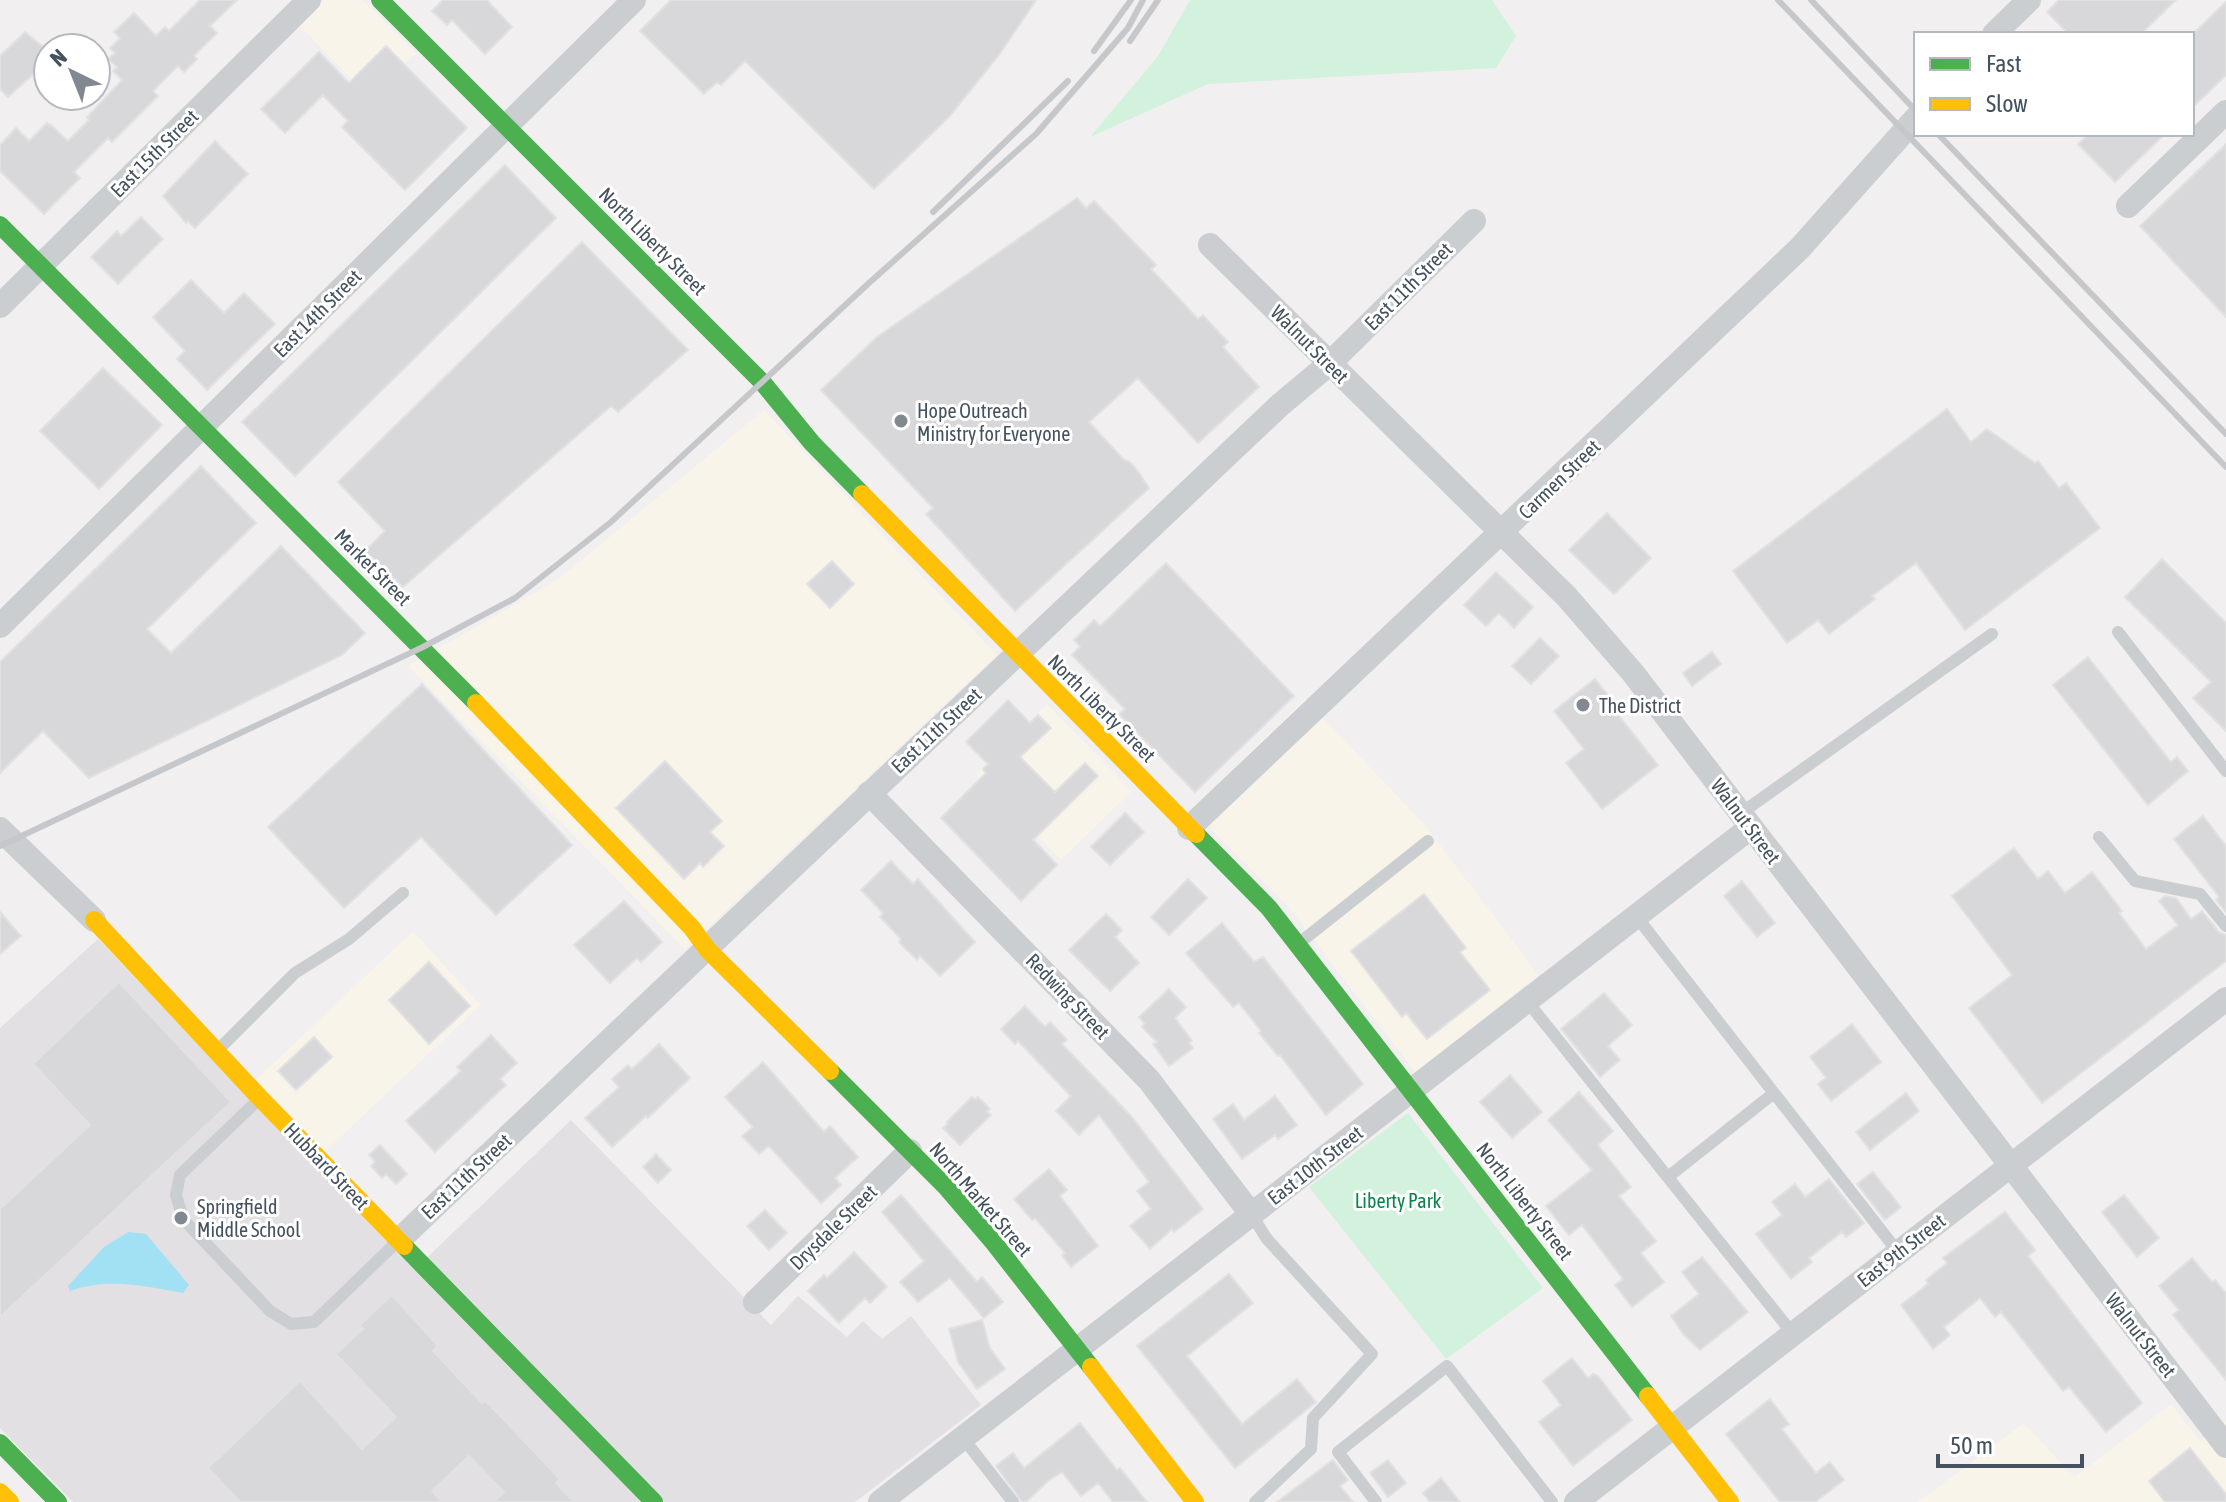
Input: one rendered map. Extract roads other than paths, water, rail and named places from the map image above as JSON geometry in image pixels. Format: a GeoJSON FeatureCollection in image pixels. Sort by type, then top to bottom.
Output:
{"type":"FeatureCollection","features":[{"type":"Feature","properties":{"kind":"street","name":"East 15th Street"},"geometry":{"type":"LineString","coordinates":[[0,306],[309,0]]}},
{"type":"Feature","properties":{"kind":"street","name":"North Liberty Street"},"geometry":{"type":"LineString","coordinates":[[380,0],[763,383],[812,443],[1189,828],[1255,891],[1730,1502]]}},
{"type":"Feature","properties":{"kind":"street","name":"East 14th Street"},"geometry":{"type":"LineString","coordinates":[[0,626],[634,0]]}},
{"type":"Feature","properties":{"kind":"street"},"geometry":{"type":"LineString","coordinates":[[1996,32],[2029,0]]}},
{"type":"Feature","properties":{"kind":"street"},"geometry":{"type":"LineString","coordinates":[[2128,206],[2226,112]]}},
{"type":"Feature","properties":{"kind":"street","name":"Carmen Street"},"geometry":{"type":"LineString","coordinates":[[1189,828],[1800,248],[1914,120]]}},
{"type":"Feature","properties":{"kind":"street","name":"East 11th Street"},"geometry":{"type":"LineString","coordinates":[[399,1240],[1280,405],[1329,364],[1474,221]]}},
{"type":"Feature","properties":{"kind":"street","name":"Market Street"},"geometry":{"type":"LineString","coordinates":[[0,225],[423,647],[692,928],[707,949]]}},
{"type":"Feature","properties":{"kind":"street","name":"Walnut Street"},"geometry":{"type":"LineString","coordinates":[[1210,245],[1567,597],[1633,673],[2226,1446]]}},
{"type":"Feature","properties":{"kind":"street","name":"Redwing Street"},"geometry":{"type":"LineString","coordinates":[[869,793],[1149,1080],[1251,1214]]}},
{"type":"Feature","properties":{"kind":"street","name":"East 10th Street"},"geometry":{"type":"LineString","coordinates":[[880,1502],[1636,916],[1745,821]]}},
{"type":"Feature","properties":{"kind":"street","name":"Hubbard Street"},"geometry":{"type":"LineString","coordinates":[[0,829],[94,920],[260,1098],[654,1502]]}},
{"type":"Feature","properties":{"kind":"street","name":"North Market Street"},"geometry":{"type":"LineString","coordinates":[[707,949],[910,1151],[994,1243],[1195,1502]]}},
{"type":"Feature","properties":{"kind":"street","name":"East 9th Street"},"geometry":{"type":"LineString","coordinates":[[1576,1502],[2226,999]]}},
{"type":"Feature","properties":{"kind":"street","name":"Drysdale Street"},"geometry":{"type":"LineString","coordinates":[[755,1302],[910,1151]]}},
{"type":"Feature","properties":{"kind":"street"},"geometry":{"type":"LineString","coordinates":[[0,1443],[58,1502]]}},
{"type":"Feature","properties":{"kind":"street"},"geometry":{"type":"LineString","coordinates":[[0,1492],[10,1502]]}},
{"type":"Feature","properties":{"kind":"lane"},"geometry":{"type":"LineString","coordinates":[[2118,632],[2226,771]]}},
{"type":"Feature","properties":{"kind":"lane"},"geometry":{"type":"LineString","coordinates":[[1745,821],[1992,634]]}},
{"type":"Feature","properties":{"kind":"lane"},"geometry":{"type":"LineString","coordinates":[[2099,837],[2135,881],[2200,894],[2226,926]]}},
{"type":"Feature","properties":{"kind":"lane"},"geometry":{"type":"LineString","coordinates":[[1298,944],[1428,841]]}},
{"type":"Feature","properties":{"kind":"lane"},"geometry":{"type":"LineString","coordinates":[[216,1051],[295,973],[349,939],[403,893]]}},
{"type":"Feature","properties":{"kind":"lane"},"geometry":{"type":"LineString","coordinates":[[1636,916],[1898,1252]]}},
{"type":"Feature","properties":{"kind":"lane"},"geometry":{"type":"LineString","coordinates":[[1527,1001],[1793,1334]]}},
{"type":"Feature","properties":{"kind":"lane"},"geometry":{"type":"LineString","coordinates":[[1668,1177],[1774,1093]]}},
{"type":"Feature","properties":{"kind":"lane"},"geometry":{"type":"LineString","coordinates":[[260,1098],[180,1175],[176,1195],[183,1219],[270,1311],[291,1324],[314,1322],[399,1240]]}},
{"type":"Feature","properties":{"kind":"lane"},"geometry":{"type":"LineString","coordinates":[[1251,1214],[1267,1239],[1372,1354],[1313,1418],[1311,1449],[1255,1502]]}},
{"type":"Feature","properties":{"kind":"lane"},"geometry":{"type":"LineString","coordinates":[[1376,1502],[1338,1452],[1447,1366],[1552,1502]]}},
{"type":"Feature","properties":{"kind":"lane"},"geometry":{"type":"LineString","coordinates":[[963,1438],[1013,1502]]}},
{"type":"Feature","properties":{"kind":"water"},"geometry":{"type":"Polygon","coordinates":[[[128,1232],[146,1234],[189,1285],[183,1293],[112,1284],[70,1291],[68,1286],[104,1247],[128,1232]]]}},
{"type":"Feature","properties":{"kind":"railway"},"geometry":{"type":"LineString","coordinates":[[1094,51],[1131,0]]}},
{"type":"Feature","properties":{"kind":"railway"},"geometry":{"type":"LineString","coordinates":[[0,846],[423,647],[515,598],[611,522],[869,283],[1036,134],[1128,28],[1143,0]]}},
{"type":"Feature","properties":{"kind":"railway"},"geometry":{"type":"LineString","coordinates":[[1130,41],[1158,0]]}},
{"type":"Feature","properties":{"kind":"railway"},"geometry":{"type":"LineString","coordinates":[[1778,0],[2226,467]]}},
{"type":"Feature","properties":{"kind":"railway"},"geometry":{"type":"LineString","coordinates":[[1811,0],[1914,109]]}},
{"type":"Feature","properties":{"kind":"railway"},"geometry":{"type":"LineString","coordinates":[[933,212],[1068,81]]}},
{"type":"Feature","properties":{"kind":"railway"},"geometry":{"type":"LineString","coordinates":[[1940,136],[2226,434]]}},
{"type":"Feature","properties":{"kind":"place","name":"Hope Outreach Ministry for Everyone"},"geometry":{"type":"Point","coordinates":[901,421]}},
{"type":"Feature","properties":{"kind":"place","name":"The District"},"geometry":{"type":"Point","coordinates":[1583,705]}},
{"type":"Feature","properties":{"kind":"place","name":"Springfield Middle School"},"geometry":{"type":"Point","coordinates":[181,1218]}},
{"type":"Feature","properties":{"kind":"park label","name":"Liberty Park"},"geometry":{"type":"Point","coordinates":[1398,1200]}}]}
